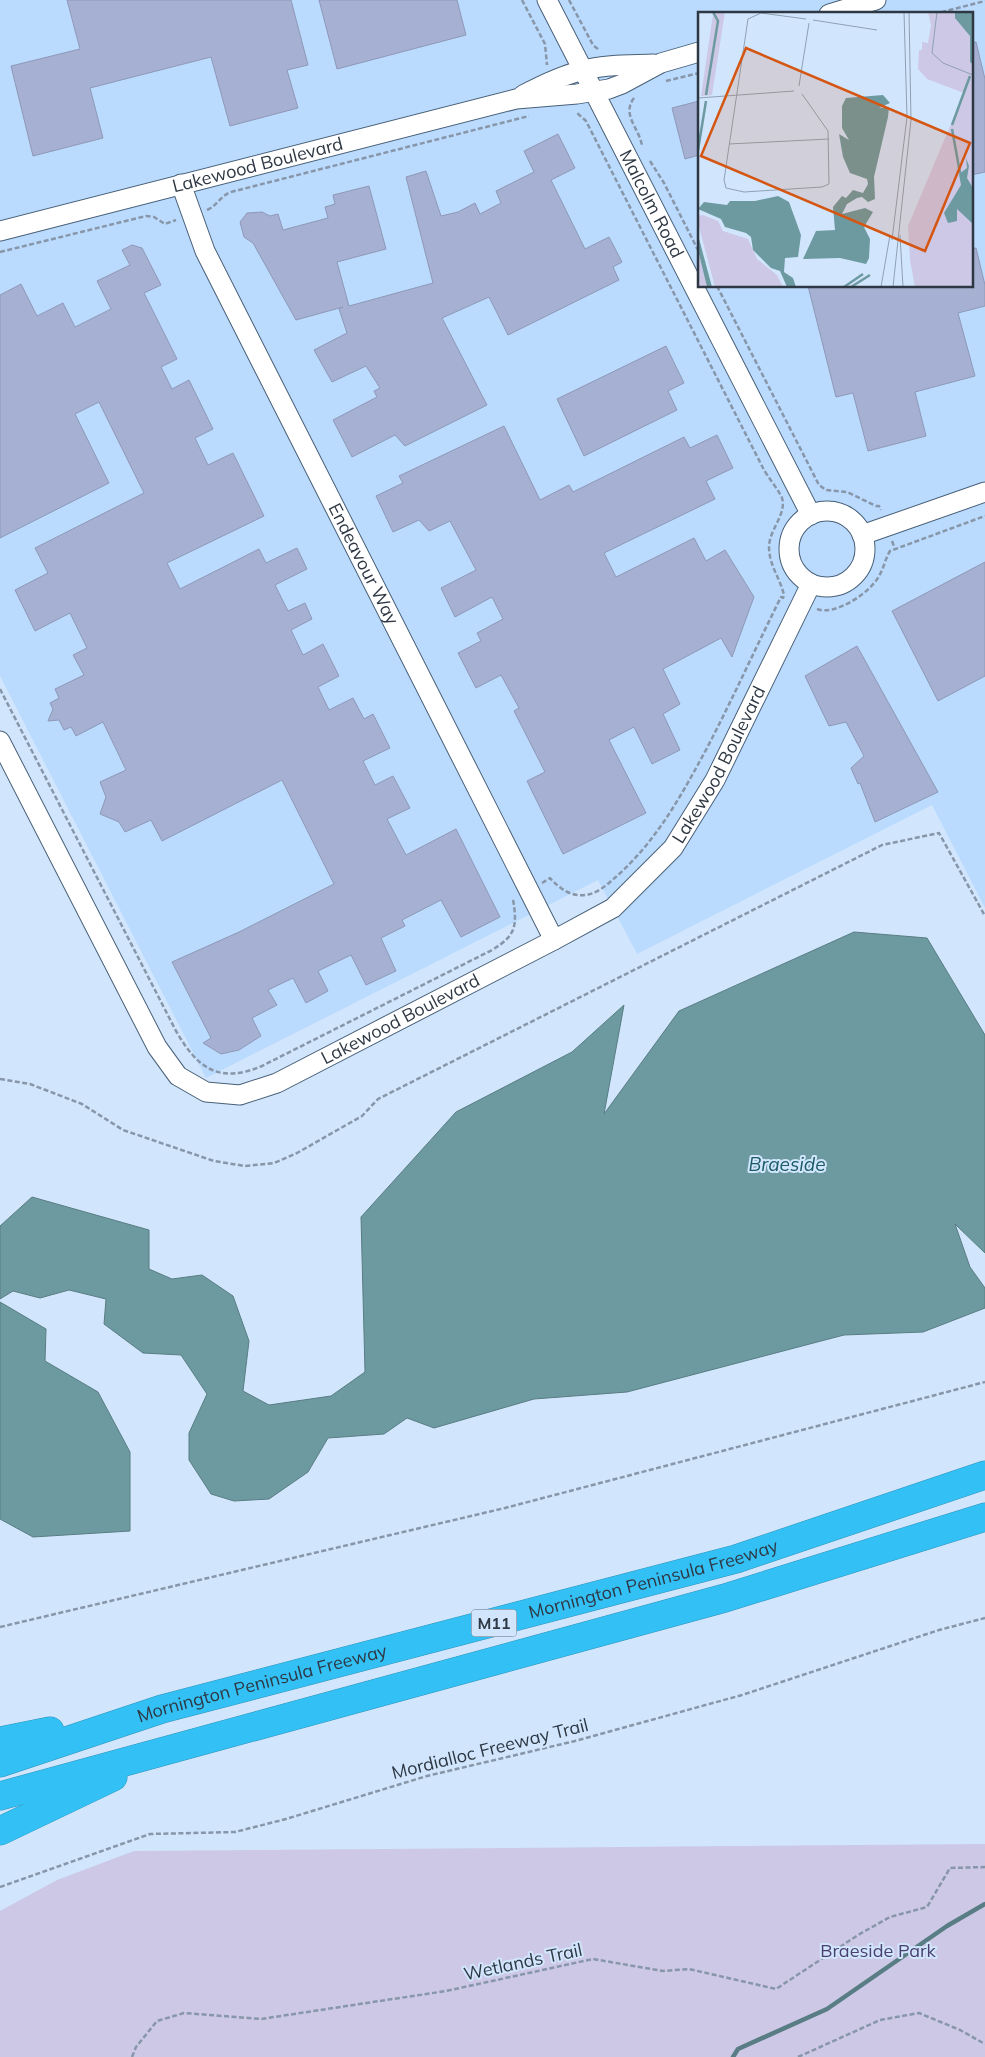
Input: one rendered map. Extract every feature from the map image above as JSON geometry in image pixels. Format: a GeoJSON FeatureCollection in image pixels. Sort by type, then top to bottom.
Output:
{"type":"FeatureCollection","features":[{"type":"Feature","properties":{"kind":"highway","name":"Mornington Peninsula Freeway"},"geometry":{"type":"LineString","coordinates":[[0,1763],[162,1709],[736,1559],[985,1475]]}},
{"type":"Feature","properties":{"kind":"highway","name":"Mornington Peninsula Freeway"},"geometry":{"type":"LineString","coordinates":[[0,1796],[725,1598],[985,1517]]}},
{"type":"Feature","properties":{"kind":"highway"},"geometry":{"type":"LineString","coordinates":[[0,1741],[162,1709]]}},
{"type":"Feature","properties":{"kind":"highway"},"geometry":{"type":"LineString","coordinates":[[0,1831],[173,1748]]}},
{"type":"Feature","properties":{"kind":"street","name":"Malcolm Road"},"geometry":{"type":"LineString","coordinates":[[546,0],[811,515]]}},
{"type":"Feature","properties":{"kind":"street"},"geometry":{"type":"LineString","coordinates":[[836,12],[876,0]]}},
{"type":"Feature","properties":{"kind":"street"},"geometry":{"type":"LineString","coordinates":[[661,63],[698,52]]}},
{"type":"Feature","properties":{"kind":"street","name":"Lakewood Boulevard"},"geometry":{"type":"LineString","coordinates":[[558,87],[594,91],[622,84],[661,63]]}},
{"type":"Feature","properties":{"kind":"street","name":"Lakewood Boulevard"},"geometry":{"type":"LineString","coordinates":[[0,231],[516,99],[558,87],[582,70],[597,67],[661,63]]}},
{"type":"Feature","properties":{"kind":"street","name":"Endeavour Way"},"geometry":{"type":"LineString","coordinates":[[181,184],[205,251],[554,940]]}},
{"type":"Feature","properties":{"kind":"street"},"geometry":{"type":"LineString","coordinates":[[862,535],[985,492]]}},
{"type":"Feature","properties":{"kind":"street"},"geometry":{"type":"LineString","coordinates":[[828,511],[839,513],[849,518],[858,527],[862,535],[865,553],[862,565],[855,575],[846,582],[836,586],[823,587],[812,584],[802,577],[790,558],[789,546],[797,526],[811,515],[828,511]]}},
{"type":"Feature","properties":{"kind":"street","name":"Lakewood Boulevard"},"geometry":{"type":"LineString","coordinates":[[0,741],[156,1047],[178,1076],[206,1092],[240,1096],[277,1083],[613,908],[673,848],[715,780],[812,584]]}},
{"type":"Feature","properties":{"kind":"path"},"geometry":{"type":"LineString","coordinates":[[522,0],[545,44],[545,62],[569,109],[580,114],[586,121],[764,468],[782,498],[782,509],[770,536],[769,546],[770,559],[782,589],[783,598]]}},
{"type":"Feature","properties":{"kind":"path"},"geometry":{"type":"LineString","coordinates":[[941,12],[985,0]]}},
{"type":"Feature","properties":{"kind":"path"},"geometry":{"type":"LineString","coordinates":[[660,83],[698,73]]}},
{"type":"Feature","properties":{"kind":"path"},"geometry":{"type":"LineString","coordinates":[[636,95],[630,102],[629,117],[642,142],[642,148]]}},
{"type":"Feature","properties":{"kind":"path"},"geometry":{"type":"LineString","coordinates":[[0,252],[146,216],[154,217],[165,224],[214,207],[223,195],[231,192],[532,116]]}},
{"type":"Feature","properties":{"kind":"path"},"geometry":{"type":"LineString","coordinates":[[648,159],[653,163],[698,250]]}},
{"type":"Feature","properties":{"kind":"path"},"geometry":{"type":"LineString","coordinates":[[718,288],[819,485],[826,490],[847,492],[879,506],[895,549]]}},
{"type":"Feature","properties":{"kind":"path"},"geometry":{"type":"LineString","coordinates":[[0,688],[186,1047],[195,1058],[220,1073],[232,1075],[245,1073],[505,942],[516,923],[513,899],[550,878],[558,887],[576,895],[587,895],[599,890],[626,868],[652,841],[663,825],[702,756],[781,597],[822,611],[855,600],[872,586],[879,576],[887,556],[895,549],[985,516]]}},
{"type":"Feature","properties":{"kind":"path"},"geometry":{"type":"LineString","coordinates":[[0,1079],[30,1084],[82,1104],[123,1130],[214,1161],[245,1166],[274,1163],[297,1153],[362,1116],[378,1099],[882,845],[939,833],[985,916]]}},
{"type":"Feature","properties":{"kind":"path"},"geometry":{"type":"LineString","coordinates":[[0,1627],[505,1508],[985,1382]]}},
{"type":"Feature","properties":{"kind":"path","name":"Mordialloc Freeway Trail"},"geometry":{"type":"LineString","coordinates":[[0,1887],[150,1834],[236,1832],[244,1830],[427,1776],[575,1741],[742,1695],[939,1630],[985,1618]]}},
{"type":"Feature","properties":{"kind":"path","name":"Wetlands Trail"},"geometry":{"type":"LineString","coordinates":[[132,2057],[136,2047],[157,2021],[184,2013],[261,2019],[446,1991],[593,1959],[663,1971],[690,1969],[776,1990],[858,1935],[890,1918],[926,1907],[950,1868],[985,1867]]}},
{"type":"Feature","properties":{"kind":"path"},"geometry":{"type":"LineString","coordinates":[[798,2057],[880,2020],[918,2013],[960,2030],[985,2044]]}},
{"type":"Feature","properties":{"kind":"shaded area"},"geometry":{"type":"Polygon","coordinates":[[[0,0],[985,0],[985,908],[932,805],[637,954],[598,880],[206,1078],[0,676],[0,0]]]}},
{"type":"Feature","properties":{"kind":"green space","name":"Braeside Park"},"geometry":{"type":"Polygon","coordinates":[[[985,1844],[985,2057],[0,2057],[0,1911],[57,1880],[134,1851],[985,1844]]]}},
{"type":"Feature","properties":{"kind":"water","name":"Braeside"},"geometry":{"type":"Polygon","coordinates":[[[854,932],[927,938],[985,1035],[985,1253],[955,1224],[970,1267],[985,1288],[985,1308],[923,1332],[844,1335],[627,1392],[534,1399],[434,1428],[407,1418],[384,1434],[328,1438],[308,1472],[269,1499],[234,1501],[211,1494],[189,1460],[189,1433],[207,1394],[181,1355],[143,1353],[104,1324],[106,1299],[69,1290],[40,1298],[13,1291],[0,1299],[0,1226],[32,1197],[149,1230],[149,1269],[172,1279],[202,1275],[233,1296],[249,1341],[243,1391],[269,1405],[331,1396],[365,1372],[361,1217],[456,1112],[572,1052],[624,1005],[604,1114],[679,1011],[854,932]]]}},
{"type":"Feature","properties":{"kind":"water"},"geometry":{"type":"Polygon","coordinates":[[[0,1302],[46,1329],[45,1361],[98,1392],[130,1452],[130,1531],[33,1537],[0,1519],[0,1302]]]}},
{"type":"Feature","properties":{"kind":"building"},"geometry":{"type":"Polygon","coordinates":[[[67,0],[291,0],[308,65],[287,70],[298,108],[230,126],[211,57],[90,88],[103,138],[33,156],[11,66],[80,49],[67,0]]]}},
{"type":"Feature","properties":{"kind":"building"},"geometry":{"type":"Polygon","coordinates":[[[319,0],[457,0],[466,35],[337,69],[319,0]]]}},
{"type":"Feature","properties":{"kind":"building"},"geometry":{"type":"Polygon","coordinates":[[[972,42],[976,42],[985,79],[985,172],[972,175],[972,42]]]}},
{"type":"Feature","properties":{"kind":"building"},"geometry":{"type":"Polygon","coordinates":[[[698,101],[698,155],[685,159],[672,108],[698,101]]]}},
{"type":"Feature","properties":{"kind":"building"},"geometry":{"type":"Polygon","coordinates":[[[558,134],[575,168],[551,180],[585,249],[609,237],[622,262],[613,267],[619,280],[508,335],[489,297],[442,318],[487,405],[405,446],[395,435],[352,457],[333,420],[377,397],[374,391],[380,388],[366,366],[332,382],[314,350],[347,333],[339,309],[343,307],[296,320],[253,243],[244,237],[240,222],[247,213],[262,212],[270,216],[278,214],[283,230],[328,218],[325,207],[335,204],[333,195],[369,186],[386,249],[337,262],[349,306],[433,283],[406,177],[426,171],[441,216],[458,212],[475,203],[480,214],[501,203],[496,191],[534,172],[524,151],[558,134]]]}},
{"type":"Feature","properties":{"kind":"building"},"geometry":{"type":"Polygon","coordinates":[[[132,245],[142,248],[161,285],[144,293],[177,359],[161,367],[172,389],[189,380],[213,429],[195,438],[208,465],[233,453],[264,516],[167,563],[180,589],[259,549],[266,563],[297,548],[307,569],[275,585],[288,611],[305,603],[312,619],[291,630],[303,655],[323,644],[339,676],[318,687],[329,710],[353,698],[364,719],[373,714],[390,748],[363,761],[375,785],[393,776],[410,808],[387,819],[406,855],[456,829],[500,917],[461,937],[441,900],[402,920],[405,926],[381,938],[396,971],[366,985],[351,955],[318,971],[328,991],[306,1003],[293,978],[268,990],[277,1005],[252,1018],[261,1036],[239,1050],[221,1054],[203,1043],[211,1038],[172,962],[239,932],[334,884],[282,780],[162,841],[151,820],[125,832],[119,822],[100,814],[106,797],[100,782],[126,770],[103,722],[76,736],[71,727],[64,730],[59,720],[48,721],[53,709],[50,703],[59,698],[55,689],[84,675],[73,655],[87,648],[70,613],[35,631],[15,590],[48,573],[35,548],[144,493],[99,402],[75,414],[109,483],[0,538],[0,295],[21,284],[37,316],[63,303],[75,327],[111,309],[97,281],[130,265],[122,250],[132,245]]]}},
{"type":"Feature","properties":{"kind":"building"},"geometry":{"type":"Polygon","coordinates":[[[976,248],[985,285],[985,306],[958,313],[975,376],[915,392],[926,436],[868,451],[853,393],[836,397],[809,288],[972,288],[972,249],[976,248]]]}},
{"type":"Feature","properties":{"kind":"building"},"geometry":{"type":"Polygon","coordinates":[[[666,346],[684,383],[668,391],[677,410],[584,456],[557,399],[666,346]]]}},
{"type":"Feature","properties":{"kind":"building"},"geometry":{"type":"Polygon","coordinates":[[[504,426],[540,500],[569,485],[573,492],[684,437],[690,448],[717,435],[733,468],[706,481],[715,499],[604,553],[616,577],[694,538],[706,561],[725,550],[754,597],[732,657],[721,638],[663,669],[680,704],[663,714],[680,750],[652,764],[634,727],[609,740],[646,813],[563,854],[527,781],[545,772],[514,711],[519,708],[501,675],[476,688],[458,653],[481,641],[477,633],[503,619],[492,597],[455,617],[441,588],[476,570],[450,521],[429,531],[419,520],[393,532],[376,496],[403,483],[399,476],[504,426]]]}},
{"type":"Feature","properties":{"kind":"building"},"geometry":{"type":"Polygon","coordinates":[[[985,562],[985,676],[938,701],[892,611],[985,562]]]}},
{"type":"Feature","properties":{"kind":"building"},"geometry":{"type":"Polygon","coordinates":[[[857,646],[938,792],[875,822],[860,783],[858,784],[851,768],[864,756],[846,722],[829,726],[805,676],[857,646]]]}},
{"type":"Feature","properties":{"kind":"waterway"},"geometry":{"type":"LineString","coordinates":[[733,2057],[738,2049],[827,2009],[947,1926],[985,1904]]}}]}
